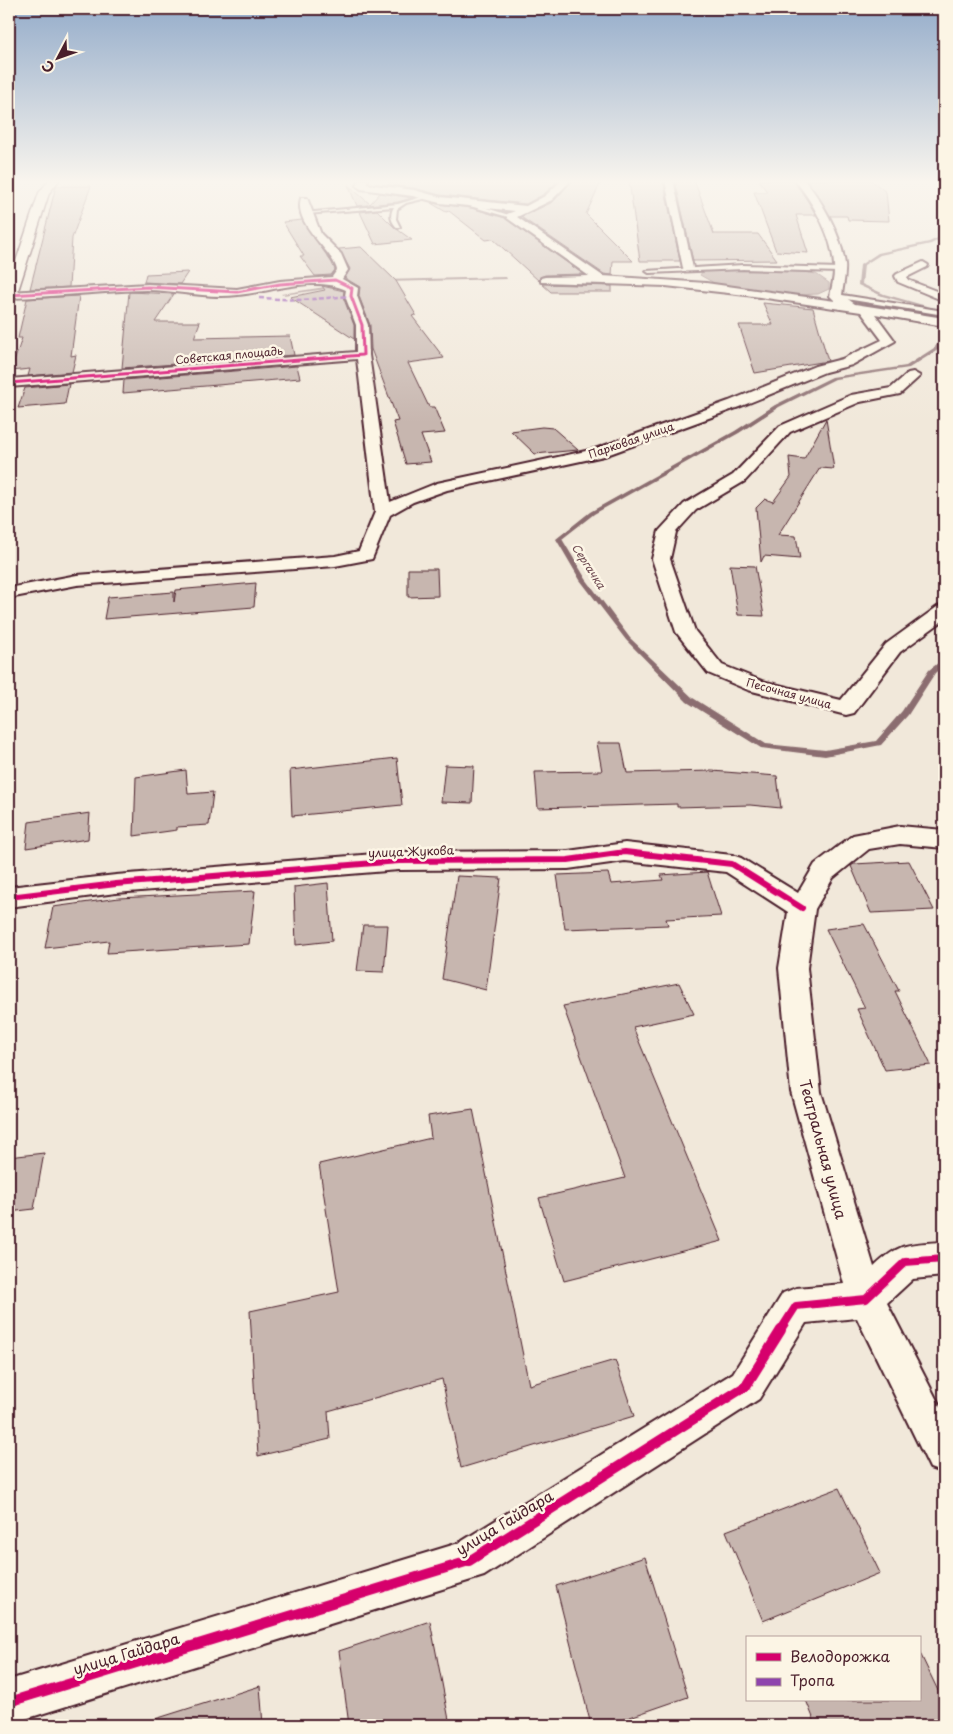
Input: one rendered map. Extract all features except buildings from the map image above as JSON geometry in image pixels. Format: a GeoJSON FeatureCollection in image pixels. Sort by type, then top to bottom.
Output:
{"type":"FeatureCollection","features":[{"type":"Feature","properties":{"kind":"main road"},"geometry":{"type":"LineString","coordinates":[[9,296],[21,261]]}},
{"type":"Feature","properties":{"kind":"street"},"geometry":{"type":"LineString","coordinates":[[336,280],[343,270],[340,261]]}},
{"type":"Feature","properties":{"kind":"street"},"geometry":{"type":"LineString","coordinates":[[575,261],[598,277]]}},
{"type":"Feature","properties":{"kind":"street"},"geometry":{"type":"LineString","coordinates":[[686,261],[688,268]]}},
{"type":"Feature","properties":{"kind":"street"},"geometry":{"type":"LineString","coordinates":[[840,261],[836,296],[852,307]]}},
{"type":"Feature","properties":{"kind":"street"},"geometry":{"type":"LineString","coordinates":[[923,265],[901,276],[904,282],[944,298]]}},
{"type":"Feature","properties":{"kind":"street"},"geometry":{"type":"LineString","coordinates":[[545,280],[598,277],[632,279],[852,307],[939,321]]}},
{"type":"Feature","properties":{"kind":"street"},"geometry":{"type":"LineString","coordinates":[[9,296],[148,287],[206,292],[237,292],[280,284],[336,280],[352,288],[351,296],[362,325],[363,354],[383,512],[366,555],[335,561],[77,580],[9,593]]}},
{"type":"Feature","properties":{"kind":"street","name":"Парковая улица"},"geometry":{"type":"LineString","coordinates":[[383,512],[407,499],[443,486],[599,453],[734,404],[820,369],[847,362],[889,341],[865,309]]}},
{"type":"Feature","properties":{"kind":"street","name":"Советская площадь"},"geometry":{"type":"LineString","coordinates":[[9,383],[363,354]]}},
{"type":"Feature","properties":{"kind":"street","name":"Песочная улица"},"geometry":{"type":"LineString","coordinates":[[913,376],[895,390],[856,398],[785,429],[739,478],[690,507],[668,531],[661,559],[686,632],[715,669],[755,686],[846,708],[893,648],[944,611]]}},
{"type":"Feature","properties":{"kind":"street","name":"Театральная улица"},"geometry":{"type":"LineString","coordinates":[[944,839],[900,835],[862,841],[824,871],[802,908],[794,968],[806,1092],[866,1299],[944,1454]]}},
{"type":"Feature","properties":{"kind":"street","name":"улица Жукова"},"geometry":{"type":"LineString","coordinates":[[9,898],[116,884],[399,861],[568,860],[625,852],[732,864],[802,908]]}},
{"type":"Feature","properties":{"kind":"street"},"geometry":{"type":"LineString","coordinates":[[866,1299],[904,1262],[944,1259]]}},
{"type":"Feature","properties":{"kind":"street","name":"улица Гайдара"},"geometry":{"type":"LineString","coordinates":[[9,1702],[469,1561],[746,1386],[796,1306],[866,1299]]}},
{"type":"Feature","properties":{"kind":"lane"},"geometry":{"type":"LineString","coordinates":[[649,270],[743,267],[839,270]]}},
{"type":"Feature","properties":{"kind":"lane"},"geometry":{"type":"LineString","coordinates":[[836,296],[944,313]]}},
{"type":"Feature","properties":{"kind":"shaded area"},"geometry":{"type":"Polygon","coordinates":[[[703,271],[816,274],[829,283],[829,289],[818,294],[798,295],[714,283],[700,275],[703,271]]]}},
{"type":"Feature","properties":{"kind":"waterway","name":"Сергачка"},"geometry":{"type":"LineString","coordinates":[[868,261],[862,265],[860,285],[883,295],[944,312]]}},
{"type":"Feature","properties":{"kind":"waterway"},"geometry":{"type":"LineString","coordinates":[[384,281],[506,278]]}},
{"type":"Feature","properties":{"kind":"waterway"},"geometry":{"type":"LineString","coordinates":[[283,294],[338,286]]}},
{"type":"Feature","properties":{"kind":"waterway","name":"Сергачка"},"geometry":{"type":"LineString","coordinates":[[944,339],[936,349],[907,367],[834,378],[777,406],[737,432],[592,513],[559,539],[583,580],[628,639],[690,700],[764,746],[825,753],[878,743],[905,713],[932,672],[944,661]]}},
{"type":"Feature","properties":{"kind":"marked path"},"geometry":{"type":"LineString","coordinates":[[259,298],[302,300],[351,296]]}},
{"type":"Feature","properties":{"kind":"cycle path"},"geometry":{"type":"LineString","coordinates":[[9,295],[148,287],[206,292],[237,292],[280,284],[335,280],[352,288],[351,296],[362,325],[363,355],[9,383]]}},
{"type":"Feature","properties":{"kind":"cycle path"},"geometry":{"type":"LineString","coordinates":[[9,897],[116,884],[399,861],[568,860],[625,852],[732,864],[802,908]]}},
{"type":"Feature","properties":{"kind":"cycle path"},"geometry":{"type":"LineString","coordinates":[[9,1702],[469,1561],[746,1386],[796,1306],[866,1299],[905,1262],[944,1259]]}}]}
